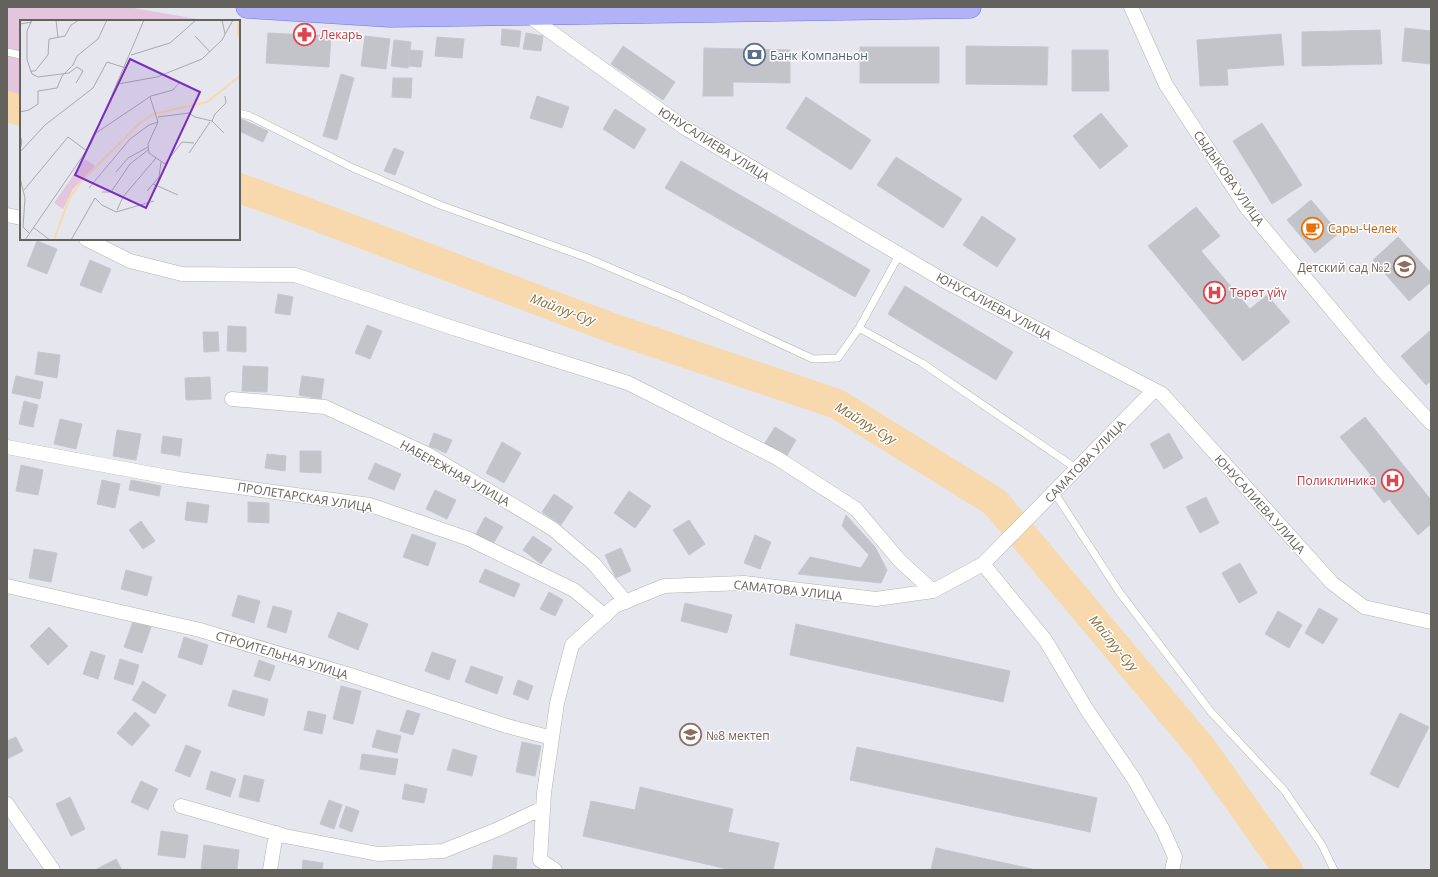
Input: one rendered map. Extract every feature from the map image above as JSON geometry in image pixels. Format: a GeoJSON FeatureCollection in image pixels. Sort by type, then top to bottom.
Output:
{"type":"FeatureCollection","features":[{"type":"Feature","properties":{"kind":"main road"},"geometry":{"type":"LineString","coordinates":[[247,7],[300,9],[390,16],[970,7]]}},
{"type":"Feature","properties":{"kind":"street","name":"СЫДЫКОВА УЛИЦА"},"geometry":{"type":"LineString","coordinates":[[1131,7],[1166,85],[1246,207],[1383,371],[1431,423]]}},
{"type":"Feature","properties":{"kind":"street","name":"ЮНУСАЛИЕВА УЛИЦА"},"geometry":{"type":"LineString","coordinates":[[526,14],[685,128],[943,280],[1162,394],[1332,583],[1364,607],[1431,622]]}},
{"type":"Feature","properties":{"kind":"street"},"geometry":{"type":"LineString","coordinates":[[7,215],[20,218]]}},
{"type":"Feature","properties":{"kind":"street"},"geometry":{"type":"LineString","coordinates":[[88,240],[130,261],[182,274],[295,275],[444,325],[628,383],[777,458],[856,509],[900,560],[933,591]]}},
{"type":"Feature","properties":{"kind":"street","name":"САМАТОВА УЛИЦА"},"geometry":{"type":"LineString","coordinates":[[555,870],[540,860],[543,808],[557,703],[572,645],[615,606],[664,586],[744,583],[876,599],[933,591],[983,564],[1154,390]]}},
{"type":"Feature","properties":{"kind":"street","name":"НАБЕРЕЖНАЯ УЛИЦА"},"geometry":{"type":"LineString","coordinates":[[232,399],[325,407],[427,454],[553,529],[594,564],[626,602]]}},
{"type":"Feature","properties":{"kind":"street","name":"ПРОЛЕТАРСКАЯ УЛИЦА"},"geometry":{"type":"LineString","coordinates":[[7,447],[179,479],[370,505],[469,539],[574,590],[605,616]]}},
{"type":"Feature","properties":{"kind":"street"},"geometry":{"type":"LineString","coordinates":[[983,564],[1046,640],[1087,710],[1134,779],[1163,830],[1175,857],[1172,870]]}},
{"type":"Feature","properties":{"kind":"street","name":"СТРОИТЕЛЬНАЯ УЛИЦА"},"geometry":{"type":"LineString","coordinates":[[7,586],[200,630],[350,675],[507,726],[552,738]]}},
{"type":"Feature","properties":{"kind":"street"},"geometry":{"type":"LineString","coordinates":[[7,804],[53,870]]}},
{"type":"Feature","properties":{"kind":"street"},"geometry":{"type":"LineString","coordinates":[[181,806],[276,833],[378,854],[443,851],[496,830],[543,808]]}},
{"type":"Feature","properties":{"kind":"street"},"geometry":{"type":"LineString","coordinates":[[270,870],[276,833]]}},
{"type":"Feature","properties":{"kind":"lane"},"geometry":{"type":"LineString","coordinates":[[7,52],[20,55]]}},
{"type":"Feature","properties":{"kind":"lane"},"geometry":{"type":"LineString","coordinates":[[240,112],[353,168],[440,205],[599,263],[682,298],[813,359],[838,358],[858,328],[899,254]]}},
{"type":"Feature","properties":{"kind":"lane"},"geometry":{"type":"LineString","coordinates":[[858,328],[922,363],[1077,469]]}},
{"type":"Feature","properties":{"kind":"lane"},"geometry":{"type":"LineString","coordinates":[[1054,492],[1120,593],[1212,712],[1284,790],[1322,845],[1334,870]]}},
{"type":"Feature","properties":{"kind":"shaded area"},"geometry":{"type":"Polygon","coordinates":[[[7,7],[128,7],[202,20],[20,20],[20,97],[7,92],[7,7]]]}},
{"type":"Feature","properties":{"kind":"building"},"geometry":{"type":"Polygon","coordinates":[[[1405,28],[1431,31],[1431,64],[1402,61],[1405,28]]]}},
{"type":"Feature","properties":{"kind":"building"},"geometry":{"type":"Polygon","coordinates":[[[502,29],[521,31],[519,47],[501,45],[502,29]]]}},
{"type":"Feature","properties":{"kind":"building"},"geometry":{"type":"Polygon","coordinates":[[[1380,30],[1382,64],[1302,66],[1302,32],[1380,30]]]}},
{"type":"Feature","properties":{"kind":"building"},"geometry":{"type":"Polygon","coordinates":[[[268,33],[331,36],[329,67],[266,63],[268,33]]]}},
{"type":"Feature","properties":{"kind":"building"},"geometry":{"type":"Polygon","coordinates":[[[526,33],[543,36],[541,51],[523,49],[526,33]]]}},
{"type":"Feature","properties":{"kind":"building"},"geometry":{"type":"Polygon","coordinates":[[[1281,34],[1284,65],[1227,69],[1228,85],[1200,86],[1197,40],[1281,34]]]}},
{"type":"Feature","properties":{"kind":"building"},"geometry":{"type":"Polygon","coordinates":[[[365,36],[390,39],[386,69],[361,66],[365,36]]]}},
{"type":"Feature","properties":{"kind":"building"},"geometry":{"type":"Polygon","coordinates":[[[437,37],[464,39],[462,58],[435,56],[437,37]]]}},
{"type":"Feature","properties":{"kind":"building"},"geometry":{"type":"Polygon","coordinates":[[[394,40],[411,42],[408,68],[391,66],[394,40]]]}},
{"type":"Feature","properties":{"kind":"building"},"geometry":{"type":"Polygon","coordinates":[[[623,46],[675,82],[663,100],[611,64],[623,46]]]}},
{"type":"Feature","properties":{"kind":"building"},"geometry":{"type":"Polygon","coordinates":[[[966,46],[1048,47],[1047,85],[966,84],[966,46]]]}},
{"type":"Feature","properties":{"kind":"building"},"geometry":{"type":"Polygon","coordinates":[[[860,47],[939,47],[939,83],[860,83],[860,47]]]}},
{"type":"Feature","properties":{"kind":"building"},"geometry":{"type":"Polygon","coordinates":[[[704,48],[790,50],[790,83],[733,82],[733,96],[703,96],[704,48]]]}},
{"type":"Feature","properties":{"kind":"building"},"geometry":{"type":"Polygon","coordinates":[[[409,50],[423,51],[421,67],[408,66],[409,50]]]}},
{"type":"Feature","properties":{"kind":"building"},"geometry":{"type":"Polygon","coordinates":[[[1072,50],[1108,50],[1109,91],[1072,91],[1072,50]]]}},
{"type":"Feature","properties":{"kind":"building"},"geometry":{"type":"Polygon","coordinates":[[[341,74],[354,78],[337,140],[323,136],[341,74]]]}},
{"type":"Feature","properties":{"kind":"building"},"geometry":{"type":"Polygon","coordinates":[[[393,78],[412,78],[411,98],[392,97],[393,78]]]}},
{"type":"Feature","properties":{"kind":"building"},"geometry":{"type":"Polygon","coordinates":[[[537,96],[569,107],[562,128],[530,118],[537,96]]]}},
{"type":"Feature","properties":{"kind":"building"},"geometry":{"type":"Polygon","coordinates":[[[806,97],[871,140],[851,170],[786,128],[806,97]]]}},
{"type":"Feature","properties":{"kind":"building"},"geometry":{"type":"Polygon","coordinates":[[[615,109],[646,129],[634,149],[603,129],[615,109]]]}},
{"type":"Feature","properties":{"kind":"building"},"geometry":{"type":"Polygon","coordinates":[[[1101,113],[1128,146],[1100,169],[1073,136],[1101,113]]]}},
{"type":"Feature","properties":{"kind":"building"},"geometry":{"type":"Polygon","coordinates":[[[240,118],[268,131],[263,142],[240,131],[240,118]]]}},
{"type":"Feature","properties":{"kind":"building"},"geometry":{"type":"Polygon","coordinates":[[[1262,123],[1302,185],[1272,204],[1233,141],[1262,123]]]}},
{"type":"Feature","properties":{"kind":"building"},"geometry":{"type":"Polygon","coordinates":[[[394,148],[404,152],[395,175],[384,171],[394,148]]]}},
{"type":"Feature","properties":{"kind":"building"},"geometry":{"type":"Polygon","coordinates":[[[896,157],[962,199],[943,228],[877,185],[896,157]]]}},
{"type":"Feature","properties":{"kind":"building"},"geometry":{"type":"Polygon","coordinates":[[[681,161],[870,270],[855,297],[665,188],[681,161]]]}},
{"type":"Feature","properties":{"kind":"building"},"geometry":{"type":"Polygon","coordinates":[[[1311,200],[1339,233],[1315,253],[1287,220],[1311,200]]]}},
{"type":"Feature","properties":{"kind":"building"},"geometry":{"type":"Polygon","coordinates":[[[1196,207],[1220,236],[1201,251],[1250,309],[1267,295],[1290,322],[1243,361],[1148,246],[1196,207]]]}},
{"type":"Feature","properties":{"kind":"building"},"geometry":{"type":"Polygon","coordinates":[[[982,216],[1016,239],[997,267],[963,245],[982,216]]]}},
{"type":"Feature","properties":{"kind":"building"},"geometry":{"type":"Polygon","coordinates":[[[1398,237],[1431,273],[1431,282],[1409,301],[1373,260],[1398,237]]]}},
{"type":"Feature","properties":{"kind":"building"},"geometry":{"type":"Polygon","coordinates":[[[37,241],[57,249],[47,274],[27,266],[37,241]]]}},
{"type":"Feature","properties":{"kind":"building"},"geometry":{"type":"Polygon","coordinates":[[[90,260],[111,269],[101,293],[80,285],[90,260]]]}},
{"type":"Feature","properties":{"kind":"building"},"geometry":{"type":"Polygon","coordinates":[[[905,286],[1013,352],[996,380],[888,314],[905,286]]]}},
{"type":"Feature","properties":{"kind":"building"},"geometry":{"type":"Polygon","coordinates":[[[278,294],[293,297],[290,315],[275,313],[278,294]]]}},
{"type":"Feature","properties":{"kind":"building"},"geometry":{"type":"Polygon","coordinates":[[[367,325],[382,331],[370,359],[355,353],[367,325]]]}},
{"type":"Feature","properties":{"kind":"building"},"geometry":{"type":"Polygon","coordinates":[[[228,326],[246,327],[246,352],[227,351],[228,326]]]}},
{"type":"Feature","properties":{"kind":"building"},"geometry":{"type":"Polygon","coordinates":[[[1431,330],[1431,381],[1426,385],[1401,356],[1431,330]]]}},
{"type":"Feature","properties":{"kind":"building"},"geometry":{"type":"Polygon","coordinates":[[[203,332],[218,332],[219,351],[204,352],[203,332]]]}},
{"type":"Feature","properties":{"kind":"building"},"geometry":{"type":"Polygon","coordinates":[[[38,352],[60,355],[57,378],[35,374],[38,352]]]}},
{"type":"Feature","properties":{"kind":"building"},"geometry":{"type":"Polygon","coordinates":[[[243,366],[268,367],[267,392],[242,391],[243,366]]]}},
{"type":"Feature","properties":{"kind":"building"},"geometry":{"type":"Polygon","coordinates":[[[16,376],[43,382],[40,399],[12,393],[16,376]]]}},
{"type":"Feature","properties":{"kind":"building"},"geometry":{"type":"Polygon","coordinates":[[[302,376],[324,379],[321,399],[299,395],[302,376]]]}},
{"type":"Feature","properties":{"kind":"building"},"geometry":{"type":"Polygon","coordinates":[[[210,377],[211,399],[186,400],[185,378],[210,377]]]}},
{"type":"Feature","properties":{"kind":"building"},"geometry":{"type":"Polygon","coordinates":[[[24,401],[38,405],[33,427],[19,424],[24,401]]]}},
{"type":"Feature","properties":{"kind":"building"},"geometry":{"type":"Polygon","coordinates":[[[1365,417],[1431,500],[1431,524],[1418,535],[1389,499],[1384,503],[1365,479],[1371,475],[1340,437],[1365,417]]]}},
{"type":"Feature","properties":{"kind":"building"},"geometry":{"type":"Polygon","coordinates":[[[60,419],[82,424],[76,449],[54,444],[60,419]]]}},
{"type":"Feature","properties":{"kind":"building"},"geometry":{"type":"Polygon","coordinates":[[[775,427],[796,440],[785,459],[763,446],[775,427]]]}},
{"type":"Feature","properties":{"kind":"building"},"geometry":{"type":"Polygon","coordinates":[[[117,430],[141,434],[136,460],[113,456],[117,430]]]}},
{"type":"Feature","properties":{"kind":"building"},"geometry":{"type":"Polygon","coordinates":[[[434,433],[452,440],[446,453],[429,446],[434,433]]]}},
{"type":"Feature","properties":{"kind":"building"},"geometry":{"type":"Polygon","coordinates":[[[1169,433],[1183,458],[1164,469],[1150,444],[1169,433]]]}},
{"type":"Feature","properties":{"kind":"building"},"geometry":{"type":"Polygon","coordinates":[[[163,436],[182,439],[180,456],[161,453],[163,436]]]}},
{"type":"Feature","properties":{"kind":"building"},"geometry":{"type":"Polygon","coordinates":[[[502,442],[521,453],[504,483],[486,473],[502,442]]]}},
{"type":"Feature","properties":{"kind":"building"},"geometry":{"type":"Polygon","coordinates":[[[300,451],[321,451],[321,473],[300,472],[300,451]]]}},
{"type":"Feature","properties":{"kind":"building"},"geometry":{"type":"Polygon","coordinates":[[[267,454],[286,456],[285,471],[265,468],[267,454]]]}},
{"type":"Feature","properties":{"kind":"building"},"geometry":{"type":"Polygon","coordinates":[[[375,463],[401,474],[394,490],[368,479],[375,463]]]}},
{"type":"Feature","properties":{"kind":"building"},"geometry":{"type":"Polygon","coordinates":[[[21,465],[43,470],[38,495],[16,491],[21,465]]]}},
{"type":"Feature","properties":{"kind":"building"},"geometry":{"type":"Polygon","coordinates":[[[102,480],[120,484],[115,508],[97,504],[102,480]]]}},
{"type":"Feature","properties":{"kind":"building"},"geometry":{"type":"Polygon","coordinates":[[[131,480],[161,486],[159,496],[129,490],[131,480]]]}},
{"type":"Feature","properties":{"kind":"building"},"geometry":{"type":"Polygon","coordinates":[[[435,490],[456,500],[447,519],[426,509],[435,490]]]}},
{"type":"Feature","properties":{"kind":"building"},"geometry":{"type":"Polygon","coordinates":[[[629,491],[651,506],[635,528],[614,513],[629,491]]]}},
{"type":"Feature","properties":{"kind":"building"},"geometry":{"type":"Polygon","coordinates":[[[554,494],[573,507],[561,525],[542,512],[554,494]]]}},
{"type":"Feature","properties":{"kind":"building"},"geometry":{"type":"Polygon","coordinates":[[[1206,497],[1219,523],[1200,533],[1186,507],[1206,497]]]}},
{"type":"Feature","properties":{"kind":"building"},"geometry":{"type":"Polygon","coordinates":[[[187,502],[209,505],[207,523],[185,520],[187,502]]]}},
{"type":"Feature","properties":{"kind":"building"},"geometry":{"type":"Polygon","coordinates":[[[248,502],[269,503],[269,523],[248,522],[248,502]]]}},
{"type":"Feature","properties":{"kind":"building"},"geometry":{"type":"Polygon","coordinates":[[[846,515],[875,547],[887,570],[881,583],[798,574],[810,557],[861,568],[869,555],[842,526],[846,515]]]}},
{"type":"Feature","properties":{"kind":"building"},"geometry":{"type":"Polygon","coordinates":[[[485,517],[503,527],[493,544],[476,534],[485,517]]]}},
{"type":"Feature","properties":{"kind":"building"},"geometry":{"type":"Polygon","coordinates":[[[689,520],[705,544],[689,555],[673,530],[689,520]]]}},
{"type":"Feature","properties":{"kind":"building"},"geometry":{"type":"Polygon","coordinates":[[[141,521],[155,541],[143,549],[129,530],[141,521]]]}},
{"type":"Feature","properties":{"kind":"building"},"geometry":{"type":"Polygon","coordinates":[[[412,534],[436,543],[428,566],[403,557],[412,534]]]}},
{"type":"Feature","properties":{"kind":"building"},"geometry":{"type":"Polygon","coordinates":[[[755,535],[771,542],[760,569],[744,563],[755,535]]]}},
{"type":"Feature","properties":{"kind":"building"},"geometry":{"type":"Polygon","coordinates":[[[533,536],[552,549],[541,564],[523,550],[533,536]]]}},
{"type":"Feature","properties":{"kind":"building"},"geometry":{"type":"Polygon","coordinates":[[[621,548],[631,571],[616,578],[605,555],[621,548]]]}},
{"type":"Feature","properties":{"kind":"building"},"geometry":{"type":"Polygon","coordinates":[[[34,549],[57,553],[51,582],[29,578],[34,549]]]}},
{"type":"Feature","properties":{"kind":"building"},"geometry":{"type":"Polygon","coordinates":[[[1240,563],[1257,593],[1239,603],[1222,573],[1240,563]]]}},
{"type":"Feature","properties":{"kind":"building"},"geometry":{"type":"Polygon","coordinates":[[[485,569],[520,584],[514,597],[479,582],[485,569]]]}},
{"type":"Feature","properties":{"kind":"building"},"geometry":{"type":"Polygon","coordinates":[[[126,570],[152,577],[147,596],[121,589],[126,570]]]}},
{"type":"Feature","properties":{"kind":"building"},"geometry":{"type":"Polygon","coordinates":[[[549,592],[563,600],[555,616],[540,609],[549,592]]]}},
{"type":"Feature","properties":{"kind":"building"},"geometry":{"type":"Polygon","coordinates":[[[238,595],[260,601],[254,623],[232,616],[238,595]]]}},
{"type":"Feature","properties":{"kind":"building"},"geometry":{"type":"Polygon","coordinates":[[[685,603],[732,615],[727,633],[681,621],[685,603]]]}},
{"type":"Feature","properties":{"kind":"building"},"geometry":{"type":"Polygon","coordinates":[[[273,606],[292,611],[286,633],[267,627],[273,606]]]}},
{"type":"Feature","properties":{"kind":"building"},"geometry":{"type":"Polygon","coordinates":[[[1319,608],[1338,619],[1323,644],[1305,633],[1319,608]]]}},
{"type":"Feature","properties":{"kind":"building"},"geometry":{"type":"Polygon","coordinates":[[[1278,611],[1302,625],[1289,648],[1265,634],[1278,611]]]}},
{"type":"Feature","properties":{"kind":"building"},"geometry":{"type":"Polygon","coordinates":[[[338,612],[368,624],[358,650],[328,637],[338,612]]]}},
{"type":"Feature","properties":{"kind":"building"},"geometry":{"type":"Polygon","coordinates":[[[133,621],[151,627],[142,653],[124,647],[133,621]]]}},
{"type":"Feature","properties":{"kind":"building"},"geometry":{"type":"Polygon","coordinates":[[[796,624],[1010,671],[1003,702],[790,655],[796,624]]]}},
{"type":"Feature","properties":{"kind":"building"},"geometry":{"type":"Polygon","coordinates":[[[49,627],[68,646],[48,665],[30,646],[49,627]]]}},
{"type":"Feature","properties":{"kind":"building"},"geometry":{"type":"Polygon","coordinates":[[[184,637],[208,645],[202,665],[178,657],[184,637]]]}},
{"type":"Feature","properties":{"kind":"building"},"geometry":{"type":"Polygon","coordinates":[[[91,651],[105,656],[98,679],[83,674],[91,651]]]}},
{"type":"Feature","properties":{"kind":"building"},"geometry":{"type":"Polygon","coordinates":[[[432,652],[456,660],[449,680],[425,671],[432,652]]]}},
{"type":"Feature","properties":{"kind":"building"},"geometry":{"type":"Polygon","coordinates":[[[120,659],[139,665],[133,685],[114,679],[120,659]]]}},
{"type":"Feature","properties":{"kind":"building"},"geometry":{"type":"Polygon","coordinates":[[[259,660],[275,666],[270,681],[254,676],[259,660]]]}},
{"type":"Feature","properties":{"kind":"building"},"geometry":{"type":"Polygon","coordinates":[[[471,666],[503,677],[497,694],[465,682],[471,666]]]}},
{"type":"Feature","properties":{"kind":"building"},"geometry":{"type":"Polygon","coordinates":[[[518,680],[533,686],[528,700],[513,694],[518,680]]]}},
{"type":"Feature","properties":{"kind":"building"},"geometry":{"type":"Polygon","coordinates":[[[143,681],[166,695],[155,714],[132,700],[143,681]]]}},
{"type":"Feature","properties":{"kind":"building"},"geometry":{"type":"Polygon","coordinates":[[[341,686],[361,691],[353,724],[333,719],[341,686]]]}},
{"type":"Feature","properties":{"kind":"building"},"geometry":{"type":"Polygon","coordinates":[[[233,690],[268,699],[264,716],[228,706],[233,690]]]}},
{"type":"Feature","properties":{"kind":"building"},"geometry":{"type":"Polygon","coordinates":[[[407,710],[420,714],[413,735],[400,731],[407,710]]]}},
{"type":"Feature","properties":{"kind":"building"},"geometry":{"type":"Polygon","coordinates":[[[308,711],[326,715],[322,734],[304,730],[308,711]]]}},
{"type":"Feature","properties":{"kind":"building"},"geometry":{"type":"Polygon","coordinates":[[[135,712],[150,725],[132,746],[117,733],[135,712]]]}},
{"type":"Feature","properties":{"kind":"building"},"geometry":{"type":"Polygon","coordinates":[[[1400,713],[1429,727],[1398,788],[1370,774],[1400,713]]]}},
{"type":"Feature","properties":{"kind":"building"},"geometry":{"type":"Polygon","coordinates":[[[377,730],[401,736],[397,753],[372,747],[377,730]]]}},
{"type":"Feature","properties":{"kind":"building"},"geometry":{"type":"Polygon","coordinates":[[[16,737],[23,751],[7,759],[7,741],[16,737]]]}},
{"type":"Feature","properties":{"kind":"building"},"geometry":{"type":"Polygon","coordinates":[[[522,742],[541,746],[535,776],[516,772],[522,742]]]}},
{"type":"Feature","properties":{"kind":"building"},"geometry":{"type":"Polygon","coordinates":[[[186,745],[201,751],[190,777],[175,771],[186,745]]]}},
{"type":"Feature","properties":{"kind":"building"},"geometry":{"type":"Polygon","coordinates":[[[857,747],[1097,798],[1090,832],[850,780],[857,747]]]}},
{"type":"Feature","properties":{"kind":"building"},"geometry":{"type":"Polygon","coordinates":[[[453,749],[477,756],[472,776],[447,770],[453,749]]]}},
{"type":"Feature","properties":{"kind":"building"},"geometry":{"type":"Polygon","coordinates":[[[362,754],[398,759],[395,775],[360,769],[362,754]]]}},
{"type":"Feature","properties":{"kind":"building"},"geometry":{"type":"Polygon","coordinates":[[[211,771],[236,779],[230,797],[206,789],[211,771]]]}},
{"type":"Feature","properties":{"kind":"building"},"geometry":{"type":"Polygon","coordinates":[[[244,775],[264,780],[259,802],[239,797],[244,775]]]}},
{"type":"Feature","properties":{"kind":"building"},"geometry":{"type":"Polygon","coordinates":[[[141,781],[158,789],[148,810],[131,802],[141,781]]]}},
{"type":"Feature","properties":{"kind":"building"},"geometry":{"type":"Polygon","coordinates":[[[405,784],[427,789],[424,803],[402,799],[405,784]]]}},
{"type":"Feature","properties":{"kind":"building"},"geometry":{"type":"Polygon","coordinates":[[[640,787],[733,809],[728,832],[779,843],[773,870],[732,870],[583,836],[591,801],[635,810],[640,787]]]}},
{"type":"Feature","properties":{"kind":"building"},"geometry":{"type":"Polygon","coordinates":[[[70,797],[85,829],[71,836],[56,804],[70,797]]]}},
{"type":"Feature","properties":{"kind":"building"},"geometry":{"type":"Polygon","coordinates":[[[329,800],[342,805],[334,829],[320,824],[329,800]]]}},
{"type":"Feature","properties":{"kind":"building"},"geometry":{"type":"Polygon","coordinates":[[[346,806],[359,811],[352,832],[339,827],[346,806]]]}},
{"type":"Feature","properties":{"kind":"building"},"geometry":{"type":"Polygon","coordinates":[[[161,831],[188,835],[185,858],[158,855],[161,831]]]}},
{"type":"Feature","properties":{"kind":"building"},"geometry":{"type":"Polygon","coordinates":[[[204,845],[239,850],[237,870],[201,870],[204,845]]]}},
{"type":"Feature","properties":{"kind":"building"},"geometry":{"type":"Polygon","coordinates":[[[936,848],[1036,870],[931,870],[936,848]]]}},
{"type":"Feature","properties":{"kind":"building"},"geometry":{"type":"Polygon","coordinates":[[[494,855],[517,858],[516,870],[492,870],[494,855]]]}},
{"type":"Feature","properties":{"kind":"building"},"geometry":{"type":"Polygon","coordinates":[[[116,859],[122,870],[95,870],[116,859]]]}},
{"type":"Feature","properties":{"kind":"building"},"geometry":{"type":"Polygon","coordinates":[[[303,860],[323,863],[322,870],[302,870],[303,860]]]}},
{"type":"Feature","properties":{"kind":"waterway","name":"Майлуу-Суу"},"geometry":{"type":"LineString","coordinates":[[7,106],[20,111]]}},
{"type":"Feature","properties":{"kind":"waterway","name":"Майлуу-Суу"},"geometry":{"type":"LineString","coordinates":[[240,188],[612,328],[837,404],[995,502],[1203,750],[1288,870]]}},
{"type":"Feature","properties":{"kind":"place","name":"Лекарь"},"geometry":{"type":"Point","coordinates":[304,34]}},
{"type":"Feature","properties":{"kind":"place","name":"Банк Компаньон"},"geometry":{"type":"Point","coordinates":[755,55]}},
{"type":"Feature","properties":{"kind":"place","name":"Сары-Челек"},"geometry":{"type":"Point","coordinates":[1313,228]}},
{"type":"Feature","properties":{"kind":"place","name":"Детский сад №2"},"geometry":{"type":"Point","coordinates":[1405,267]}},
{"type":"Feature","properties":{"kind":"place","name":"Төрөт үйү"},"geometry":{"type":"Point","coordinates":[1214,292]}},
{"type":"Feature","properties":{"kind":"place","name":"Поликлиника"},"geometry":{"type":"Point","coordinates":[1392,480]}},
{"type":"Feature","properties":{"kind":"place","name":"№8 мектеп"},"geometry":{"type":"Point","coordinates":[691,735]}}]}
